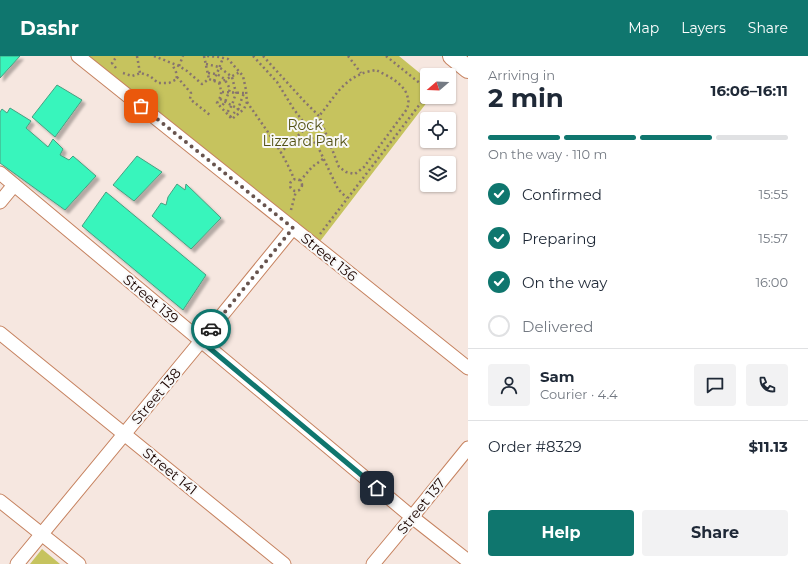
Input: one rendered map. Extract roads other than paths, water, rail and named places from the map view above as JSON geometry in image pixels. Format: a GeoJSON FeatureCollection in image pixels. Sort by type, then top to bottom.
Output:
{"type":"FeatureCollection","features":[{"type":"Feature","properties":{"kind":"main road"},"geometry":{"type":"LineString","coordinates":[[452,56],[468,69]]}},
{"type":"Feature","properties":{"kind":"street","name":"Street 136"},"geometry":{"type":"LineString","coordinates":[[78,56],[291,222],[468,368]]}},
{"type":"Feature","properties":{"kind":"street","name":"Street 139"},"geometry":{"type":"LineString","coordinates":[[0,173],[412,517],[468,561]]}},
{"type":"Feature","properties":{"kind":"street"},"geometry":{"type":"LineString","coordinates":[[0,202],[14,185]]}},
{"type":"Feature","properties":{"kind":"street","name":"Street 138"},"geometry":{"type":"LineString","coordinates":[[17,564],[201,341],[291,222]]}},
{"type":"Feature","properties":{"kind":"street","name":"Street 141"},"geometry":{"type":"LineString","coordinates":[[0,333],[284,564]]}},
{"type":"Feature","properties":{"kind":"street","name":"Street 137"},"geometry":{"type":"LineString","coordinates":[[373,564],[468,448]]}},
{"type":"Feature","properties":{"kind":"street"},"geometry":{"type":"LineString","coordinates":[[0,501],[78,564]]}},
{"type":"Feature","properties":{"kind":"park label","name":"Rock Lizzard Park"},"geometry":{"type":"Point","coordinates":[305,134]}}]}
